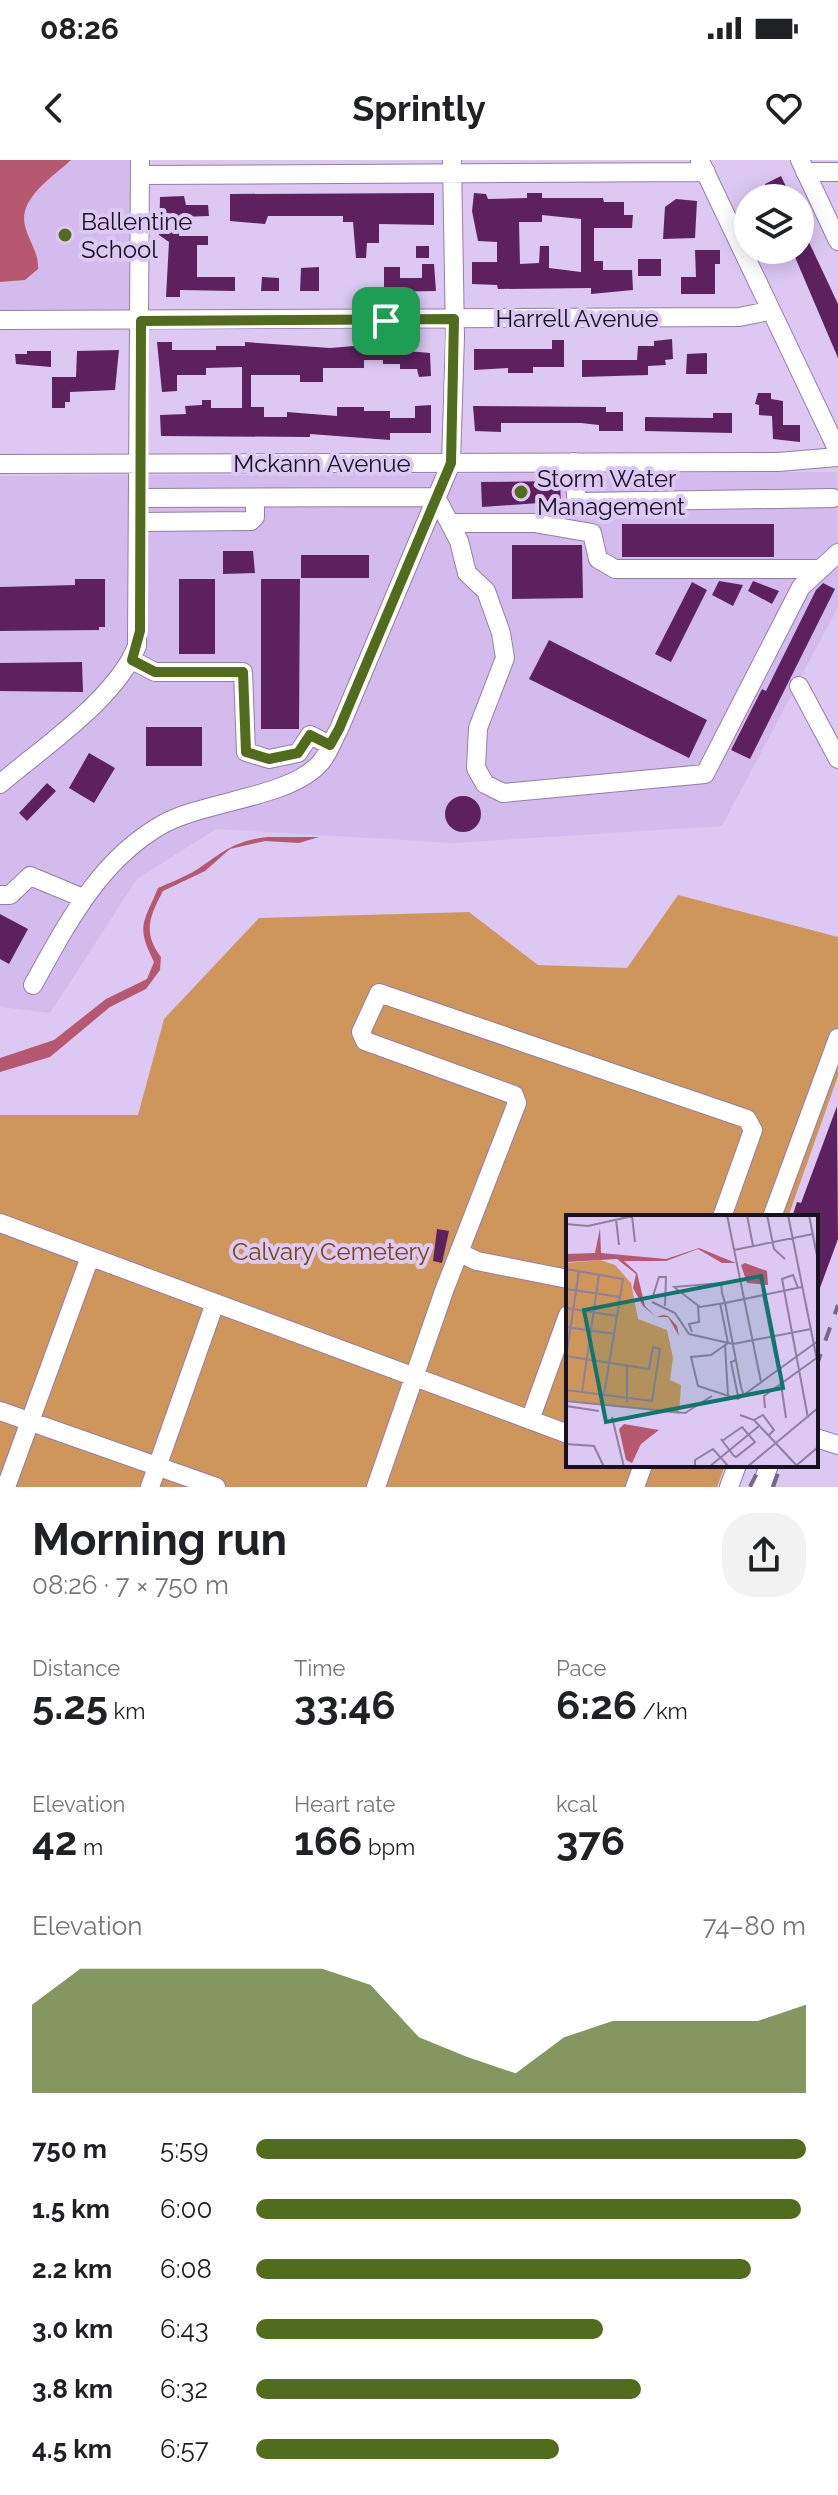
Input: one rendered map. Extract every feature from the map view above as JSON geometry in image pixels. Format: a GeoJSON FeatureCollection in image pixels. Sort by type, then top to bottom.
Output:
{"type":"FeatureCollection","features":[{"type":"Feature","properties":{"kind":"street"},"geometry":{"type":"LineString","coordinates":[[0,784],[91,706],[132,660],[140,631],[140,167],[703,166],[838,454]]}},
{"type":"Feature","properties":{"kind":"street"},"geometry":{"type":"LineString","coordinates":[[803,166],[838,172]]}},
{"type":"Feature","properties":{"kind":"street"},"geometry":{"type":"LineString","coordinates":[[803,166],[838,241]]}},
{"type":"Feature","properties":{"kind":"street"},"geometry":{"type":"LineString","coordinates":[[33,985],[83,898],[122,854],[162,825],[184,814],[297,780],[322,761],[451,463],[454,319],[452,167]]}},
{"type":"Feature","properties":{"kind":"street","name":"Harrell Avenue"},"geometry":{"type":"LineString","coordinates":[[0,320],[739,317],[769,311]]}},
{"type":"Feature","properties":{"kind":"street","name":"Mckann Avenue"},"geometry":{"type":"LineString","coordinates":[[0,464],[790,462],[838,454]]}},
{"type":"Feature","properties":{"kind":"street"},"geometry":{"type":"LineString","coordinates":[[574,462],[576,496],[581,502],[833,498]]}},
{"type":"Feature","properties":{"kind":"street"},"geometry":{"type":"LineString","coordinates":[[141,498],[436,497]]}},
{"type":"Feature","properties":{"kind":"street"},"geometry":{"type":"LineString","coordinates":[[436,497],[459,541],[467,573],[486,591],[501,633],[505,658],[478,728],[476,768],[485,784],[503,793],[705,774],[801,587],[827,561]]}},
{"type":"Feature","properties":{"kind":"street"},"geometry":{"type":"LineString","coordinates":[[140,522],[251,521],[255,517],[255,498]]}},
{"type":"Feature","properties":{"kind":"street"},"geometry":{"type":"LineString","coordinates":[[450,523],[534,523],[592,533],[598,559],[615,569],[827,561]]}},
{"type":"Feature","properties":{"kind":"street"},"geometry":{"type":"LineString","coordinates":[[132,660],[155,672],[243,672],[246,752],[269,759],[298,753],[310,735],[330,745]]}},
{"type":"Feature","properties":{"kind":"street"},"geometry":{"type":"LineString","coordinates":[[799,686],[838,759]]}},
{"type":"Feature","properties":{"kind":"street"},"geometry":{"type":"LineString","coordinates":[[0,895],[10,895],[25,878],[37,877],[83,898]]}},
{"type":"Feature","properties":{"kind":"street"},"geometry":{"type":"LineString","coordinates":[[376,1487],[517,1098],[365,1041],[361,1032],[379,993],[747,1119],[753,1130],[723,1215]]}},
{"type":"Feature","properties":{"kind":"street"},"geometry":{"type":"LineString","coordinates":[[773,1215],[838,1038]]}},
{"type":"Feature","properties":{"kind":"street"},"geometry":{"type":"LineString","coordinates":[[0,1223],[566,1433]]}},
{"type":"Feature","properties":{"kind":"street"},"geometry":{"type":"LineString","coordinates":[[460,1253],[477,1261],[566,1279]]}},
{"type":"Feature","properties":{"kind":"street"},"geometry":{"type":"LineString","coordinates":[[6,1487],[90,1257]]}},
{"type":"Feature","properties":{"kind":"street"},"geometry":{"type":"LineString","coordinates":[[150,1487],[215,1303]]}},
{"type":"Feature","properties":{"kind":"street"},"geometry":{"type":"LineString","coordinates":[[530,1420],[566,1321]]}},
{"type":"Feature","properties":{"kind":"street"},"geometry":{"type":"LineString","coordinates":[[0,1411],[216,1487]]}},
{"type":"Feature","properties":{"kind":"street"},"geometry":{"type":"LineString","coordinates":[[818,1439],[838,1445]]}},
{"type":"Feature","properties":{"kind":"street"},"geometry":{"type":"LineString","coordinates":[[635,1487],[642,1467]]}},
{"type":"Feature","properties":{"kind":"street"},"geometry":{"type":"LineString","coordinates":[[729,1487],[736,1467]]}},
{"type":"Feature","properties":{"kind":"street"},"geometry":{"type":"LineString","coordinates":[[761,1487],[768,1467]]}},
{"type":"Feature","properties":{"kind":"shaded area","name":"Ballentine School"},"geometry":{"type":"Polygon","coordinates":[[[0,160],[130,160],[130,309],[125,313],[0,314],[0,160]]]}},
{"type":"Feature","properties":{"kind":"shaded area"},"geometry":{"type":"Polygon","coordinates":[[[0,160],[71,160],[39,189],[27,206],[25,226],[38,269],[25,280],[0,282],[0,160]]]}},
{"type":"Feature","properties":{"kind":"shaded area"},"geometry":{"type":"Polygon","coordinates":[[[837,472],[838,607],[722,826],[453,843],[216,829],[137,879],[50,1013],[0,1007],[0,476],[837,472]]]}},
{"type":"Feature","properties":{"kind":"shaded area"},"geometry":{"type":"Polygon","coordinates":[[[267,837],[319,837],[299,843],[265,841],[230,849],[205,871],[163,891],[150,924],[151,940],[161,957],[160,970],[146,989],[110,1007],[50,1057],[0,1072],[0,1058],[54,1040],[106,999],[147,979],[154,962],[143,932],[158,888],[193,872],[235,845],[267,837]]]}},
{"type":"Feature","properties":{"kind":"green space","name":"Calvary Cemetery"},"geometry":{"type":"Polygon","coordinates":[[[678,895],[838,937],[838,1076],[789,1215],[566,1215],[566,1467],[724,1467],[717,1487],[0,1487],[0,1115],[138,1115],[164,1019],[259,918],[469,912],[538,965],[627,968],[678,895]]]}},
{"type":"Feature","properties":{"kind":"building"},"geometry":{"type":"Polygon","coordinates":[[[781,176],[785,184],[765,184],[781,176]]]}},
{"type":"Feature","properties":{"kind":"building"},"geometry":{"type":"Polygon","coordinates":[[[434,193],[434,225],[379,224],[379,243],[367,243],[366,258],[356,258],[353,222],[343,222],[343,216],[268,216],[265,224],[230,221],[230,194],[434,193]]]}},
{"type":"Feature","properties":{"kind":"building"},"geometry":{"type":"Polygon","coordinates":[[[474,193],[486,194],[488,199],[527,198],[527,193],[542,193],[542,198],[603,198],[604,202],[624,202],[624,215],[633,215],[632,228],[594,228],[594,261],[603,261],[603,270],[632,270],[633,290],[591,294],[591,288],[498,289],[497,285],[472,284],[472,262],[497,262],[497,242],[478,241],[472,211],[474,193]],[[542,215],[542,222],[519,222],[520,264],[539,263],[540,246],[549,246],[549,268],[581,272],[581,219],[542,215]]]}},
{"type":"Feature","properties":{"kind":"building"},"geometry":{"type":"Polygon","coordinates":[[[184,196],[186,205],[208,205],[209,216],[180,217],[179,236],[208,236],[208,245],[197,245],[197,277],[235,277],[235,291],[180,290],[180,297],[166,297],[169,242],[159,235],[160,197],[184,196]]]}},
{"type":"Feature","properties":{"kind":"building"},"geometry":{"type":"Polygon","coordinates":[[[676,199],[697,201],[695,238],[663,239],[665,207],[676,199]]]}},
{"type":"Feature","properties":{"kind":"building"},"geometry":{"type":"Polygon","coordinates":[[[416,246],[429,246],[429,258],[416,258],[416,246]]]}},
{"type":"Feature","properties":{"kind":"building"},"geometry":{"type":"Polygon","coordinates":[[[695,250],[720,250],[720,264],[715,264],[715,294],[681,294],[681,277],[696,277],[695,250]]]}},
{"type":"Feature","properties":{"kind":"building"},"geometry":{"type":"Polygon","coordinates":[[[814,253],[838,304],[838,358],[798,264],[814,264],[814,253]]]}},
{"type":"Feature","properties":{"kind":"building"},"geometry":{"type":"Polygon","coordinates":[[[638,259],[661,259],[661,276],[638,276],[638,259]]]}},
{"type":"Feature","properties":{"kind":"building"},"geometry":{"type":"Polygon","coordinates":[[[422,264],[434,264],[436,291],[384,292],[384,267],[400,267],[400,278],[422,278],[422,264]]]}},
{"type":"Feature","properties":{"kind":"building"},"geometry":{"type":"Polygon","coordinates":[[[319,267],[319,291],[300,291],[301,268],[319,267]]]}},
{"type":"Feature","properties":{"kind":"building"},"geometry":{"type":"Polygon","coordinates":[[[262,277],[279,278],[279,291],[261,291],[262,277]]]}},
{"type":"Feature","properties":{"kind":"building"},"geometry":{"type":"Polygon","coordinates":[[[672,339],[673,359],[665,360],[666,365],[648,366],[648,375],[582,377],[582,360],[637,360],[638,346],[654,346],[654,341],[672,339]]]}},
{"type":"Feature","properties":{"kind":"building"},"geometry":{"type":"Polygon","coordinates":[[[552,340],[564,340],[564,367],[533,367],[533,373],[508,373],[508,368],[474,370],[474,349],[552,349],[552,340]]]}},
{"type":"Feature","properties":{"kind":"building"},"geometry":{"type":"Polygon","coordinates":[[[157,342],[172,342],[172,350],[216,350],[216,346],[245,346],[245,342],[330,348],[403,342],[407,351],[430,353],[431,376],[419,377],[417,369],[400,369],[400,364],[383,364],[383,360],[364,360],[364,368],[323,368],[323,382],[300,382],[300,375],[251,375],[251,407],[264,407],[264,417],[287,417],[287,412],[337,416],[337,407],[364,407],[364,411],[390,411],[390,418],[415,418],[415,406],[431,405],[431,433],[390,433],[390,440],[310,434],[310,437],[161,436],[160,415],[186,414],[185,406],[202,405],[202,400],[211,400],[211,408],[242,408],[242,367],[206,368],[206,375],[177,375],[177,391],[162,392],[157,342]]]}},
{"type":"Feature","properties":{"kind":"building"},"geometry":{"type":"Polygon","coordinates":[[[119,350],[115,390],[70,392],[70,402],[65,402],[65,408],[52,408],[52,377],[76,377],[77,351],[119,350]]]}},
{"type":"Feature","properties":{"kind":"building"},"geometry":{"type":"Polygon","coordinates":[[[27,351],[51,351],[51,367],[16,364],[15,354],[27,354],[27,351]]]}},
{"type":"Feature","properties":{"kind":"building"},"geometry":{"type":"Polygon","coordinates":[[[707,353],[707,374],[686,374],[687,354],[707,353]]]}},
{"type":"Feature","properties":{"kind":"building"},"geometry":{"type":"Polygon","coordinates":[[[758,393],[771,393],[771,399],[783,401],[783,425],[800,425],[800,442],[773,439],[772,416],[759,415],[759,405],[755,404],[758,393]]]}},
{"type":"Feature","properties":{"kind":"building"},"geometry":{"type":"Polygon","coordinates":[[[473,406],[606,407],[606,412],[623,412],[623,431],[599,431],[599,425],[581,423],[501,423],[501,432],[475,431],[473,406]]]}},
{"type":"Feature","properties":{"kind":"building"},"geometry":{"type":"Polygon","coordinates":[[[713,413],[732,413],[732,433],[645,431],[645,417],[713,418],[713,413]]]}},
{"type":"Feature","properties":{"kind":"building","name":"Storm Water Management"},"geometry":{"type":"Polygon","coordinates":[[[560,481],[561,506],[539,507],[539,503],[482,507],[481,482],[560,481]]]}},
{"type":"Feature","properties":{"kind":"building"},"geometry":{"type":"Polygon","coordinates":[[[622,524],[774,524],[774,557],[622,557],[622,524]]]}},
{"type":"Feature","properties":{"kind":"building"},"geometry":{"type":"Polygon","coordinates":[[[512,545],[582,545],[583,598],[512,599],[512,545]]]}},
{"type":"Feature","properties":{"kind":"building"},"geometry":{"type":"Polygon","coordinates":[[[223,551],[253,551],[255,573],[223,574],[223,551]]]}},
{"type":"Feature","properties":{"kind":"building"},"geometry":{"type":"Polygon","coordinates":[[[301,555],[369,555],[369,578],[301,578],[301,555]]]}},
{"type":"Feature","properties":{"kind":"building"},"geometry":{"type":"Polygon","coordinates":[[[75,579],[105,579],[105,627],[99,627],[99,630],[0,631],[0,587],[75,585],[75,579]]]}},
{"type":"Feature","properties":{"kind":"building"},"geometry":{"type":"Polygon","coordinates":[[[179,579],[215,579],[215,654],[179,654],[179,579]]]}},
{"type":"Feature","properties":{"kind":"building"},"geometry":{"type":"Polygon","coordinates":[[[261,579],[300,579],[299,729],[261,729],[261,579]]]}},
{"type":"Feature","properties":{"kind":"building"},"geometry":{"type":"Polygon","coordinates":[[[719,581],[743,585],[733,606],[712,595],[719,581]]]}},
{"type":"Feature","properties":{"kind":"building"},"geometry":{"type":"Polygon","coordinates":[[[753,581],[779,591],[772,604],[748,591],[753,581]]]}},
{"type":"Feature","properties":{"kind":"building"},"geometry":{"type":"Polygon","coordinates":[[[692,582],[707,590],[671,662],[655,654],[692,582]]]}},
{"type":"Feature","properties":{"kind":"building"},"geometry":{"type":"Polygon","coordinates":[[[823,583],[835,589],[750,759],[731,750],[762,689],[766,691],[816,590],[823,583]]]}},
{"type":"Feature","properties":{"kind":"building"},"geometry":{"type":"Polygon","coordinates":[[[549,640],[707,720],[689,758],[529,679],[549,640]]]}},
{"type":"Feature","properties":{"kind":"building"},"geometry":{"type":"Polygon","coordinates":[[[82,662],[83,692],[0,691],[0,663],[82,662]]]}},
{"type":"Feature","properties":{"kind":"building"},"geometry":{"type":"Polygon","coordinates":[[[146,727],[202,727],[202,766],[146,766],[146,727]]]}},
{"type":"Feature","properties":{"kind":"building"},"geometry":{"type":"Polygon","coordinates":[[[89,753],[115,768],[94,803],[69,788],[89,753]]]}},
{"type":"Feature","properties":{"kind":"building"},"geometry":{"type":"Polygon","coordinates":[[[47,783],[56,791],[27,821],[19,813],[47,783]]]}},
{"type":"Feature","properties":{"kind":"building"},"geometry":{"type":"Polygon","coordinates":[[[463,796],[476,801],[481,814],[476,827],[463,832],[450,827],[445,814],[450,801],[463,796]]]}},
{"type":"Feature","properties":{"kind":"building"},"geometry":{"type":"Polygon","coordinates":[[[0,914],[28,929],[9,964],[0,959],[0,914]]]}},
{"type":"Feature","properties":{"kind":"building"},"geometry":{"type":"Polygon","coordinates":[[[837,1106],[838,1239],[818,1293],[818,1215],[793,1215],[797,1202],[801,1203],[837,1106]]]}},
{"type":"Feature","properties":{"kind":"building"},"geometry":{"type":"Polygon","coordinates":[[[437,1229],[449,1231],[442,1263],[433,1261],[437,1229]]]}},
{"type":"Feature","properties":{"kind":"railway"},"geometry":{"type":"LineString","coordinates":[[818,1361],[838,1305]]}},
{"type":"Feature","properties":{"kind":"railway"},"geometry":{"type":"LineString","coordinates":[[750,1487],[760,1467]]}},
{"type":"Feature","properties":{"kind":"railway"},"geometry":{"type":"LineString","coordinates":[[773,1487],[780,1467]]}},
{"type":"Feature","properties":{"kind":"place","name":"Ballentine School"},"geometry":{"type":"Point","coordinates":[65,235]}},
{"type":"Feature","properties":{"kind":"place","name":"Storm Water Management"},"geometry":{"type":"Point","coordinates":[521,492]}},
{"type":"Feature","properties":{"kind":"route"},"geometry":{"type":"LineString","coordinates":[[454,319],[451,463],[330,745],[310,735],[298,753],[269,759],[246,752],[243,672],[155,672],[132,660],[140,631],[141,321],[386,321],[454,319]]}}]}
